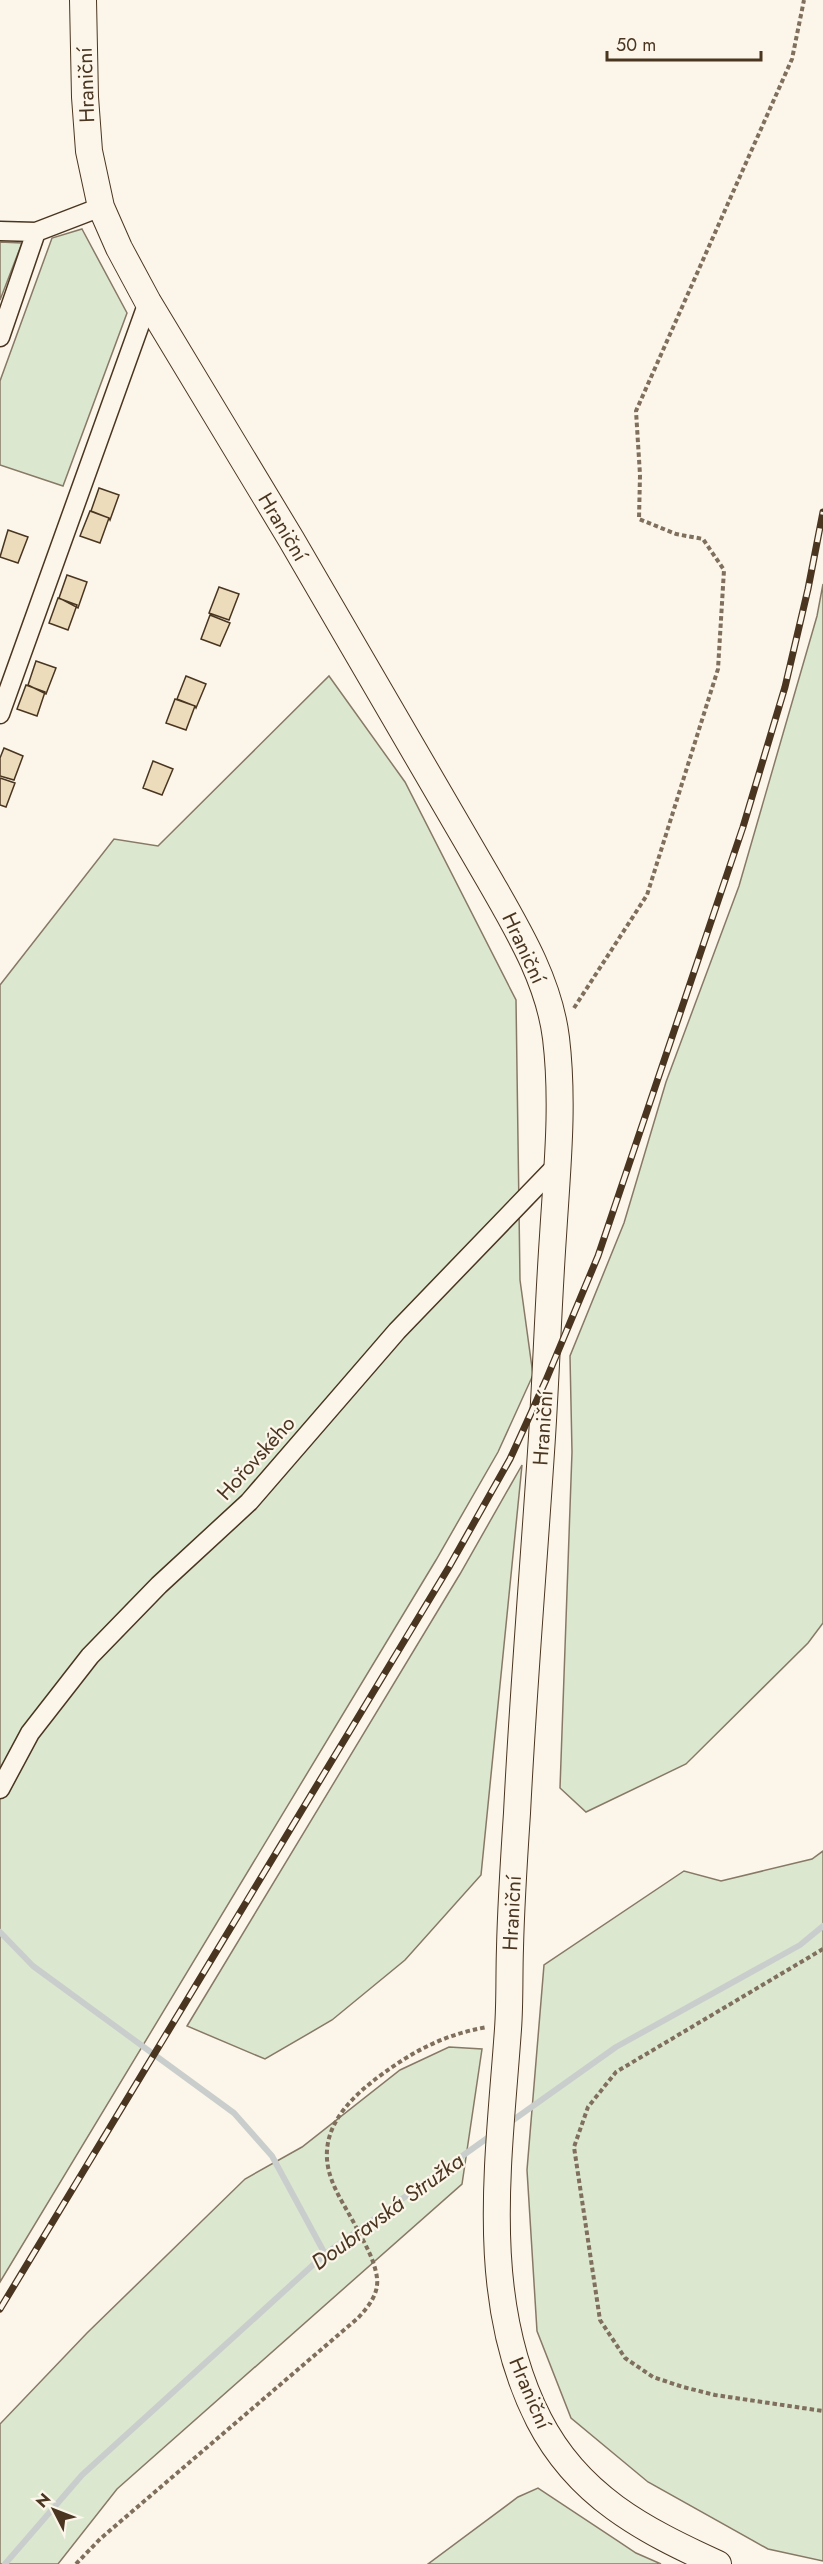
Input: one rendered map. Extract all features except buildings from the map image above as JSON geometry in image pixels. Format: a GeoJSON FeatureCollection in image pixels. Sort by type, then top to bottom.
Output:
{"type":"FeatureCollection","features":[{"type":"Feature","properties":{"kind":"main road","name":"Hraniční"},"geometry":{"type":"LineString","coordinates":[[83,0],[85,97],[89,151],[101,207],[119,248],[148,302],[297,549],[517,928],[543,987],[556,1036],[560,1096],[557,1165],[546,1380],[517,1799],[509,2023],[498,2153],[497,2239],[508,2329],[519,2372],[549,2438],[596,2493],[619,2513],[645,2529],[718,2564]]}},
{"type":"Feature","properties":{"kind":"street"},"geometry":{"type":"LineString","coordinates":[[0,231],[36,232],[101,207]]}},
{"type":"Feature","properties":{"kind":"street"},"geometry":{"type":"LineString","coordinates":[[0,337],[36,232]]}},
{"type":"Feature","properties":{"kind":"street"},"geometry":{"type":"LineString","coordinates":[[0,714],[148,302]]}},
{"type":"Feature","properties":{"kind":"street","name":"Hořovského"},"geometry":{"type":"LineString","coordinates":[[0,1789],[30,1733],[90,1656],[159,1585],[249,1502],[397,1331],[557,1165]]}},
{"type":"Feature","properties":{"kind":"path"},"geometry":{"type":"LineString","coordinates":[[556,1036],[646,895],[718,669],[724,570],[703,539],[676,534],[639,519],[640,475],[636,411],[792,59],[804,0]]}},
{"type":"Feature","properties":{"kind":"path"},"geometry":{"type":"LineString","coordinates":[[823,1949],[616,2072],[588,2107],[574,2147],[600,2320],[625,2358],[653,2377],[683,2387],[715,2395],[823,2410]]}},
{"type":"Feature","properties":{"kind":"path"},"geometry":{"type":"LineString","coordinates":[[76,2564],[100,2539],[358,2318],[372,2303],[378,2280],[367,2247],[331,2179],[327,2158],[330,2134],[340,2112],[368,2085],[406,2056],[457,2033],[509,2023]]}},
{"type":"Feature","properties":{"kind":"green space"},"geometry":{"type":"Polygon","coordinates":[[[82,229],[127,313],[63,486],[0,465],[0,381],[52,238],[82,229]]]}},
{"type":"Feature","properties":{"kind":"green space"},"geometry":{"type":"Polygon","coordinates":[[[0,242],[22,243],[0,300],[0,242]]]}},
{"type":"Feature","properties":{"kind":"green space"},"geometry":{"type":"Polygon","coordinates":[[[823,584],[823,1623],[808,1643],[686,1764],[586,1812],[560,1788],[572,1452],[570,1356],[624,1223],[666,1082],[739,886],[817,616],[823,584]]]}},
{"type":"Feature","properties":{"kind":"green space"},"geometry":{"type":"Polygon","coordinates":[[[329,676],[405,782],[516,1000],[520,1280],[533,1375],[498,1452],[436,1560],[0,2282],[0,985],[114,839],[158,846],[329,676]]]}},
{"type":"Feature","properties":{"kind":"green space"},"geometry":{"type":"Polygon","coordinates":[[[522,1465],[481,1875],[405,1960],[332,2020],[265,2059],[187,2026],[460,1574],[522,1465]]]}},
{"type":"Feature","properties":{"kind":"green space"},"geometry":{"type":"Polygon","coordinates":[[[823,1851],[823,2561],[768,2549],[648,2482],[571,2418],[537,2331],[527,2170],[544,1965],[684,1871],[721,1881],[812,1859],[823,1851]]]}},
{"type":"Feature","properties":{"kind":"green space"},"geometry":{"type":"Polygon","coordinates":[[[449,2047],[482,2049],[462,2184],[117,2489],[58,2564],[0,2564],[0,2424],[87,2333],[245,2179],[302,2147],[400,2070],[449,2047]]]}},
{"type":"Feature","properties":{"kind":"green space"},"geometry":{"type":"Polygon","coordinates":[[[538,2488],[636,2553],[661,2564],[428,2564],[518,2497],[538,2488]]]}},
{"type":"Feature","properties":{"kind":"waterway","name":"Doubravská Stružka"},"geometry":{"type":"LineString","coordinates":[[509,2123],[616,2047],[800,1945],[823,1926]]}},
{"type":"Feature","properties":{"kind":"waterway"},"geometry":{"type":"LineString","coordinates":[[0,1932],[33,1966],[234,2113],[272,2156],[325,2254]]}},
{"type":"Feature","properties":{"kind":"waterway","name":"Doubravská Stružka"},"geometry":{"type":"LineString","coordinates":[[5,2564],[82,2475],[325,2254],[493,2134]]}},
{"type":"Feature","properties":{"kind":"railway"},"geometry":{"type":"LineString","coordinates":[[0,2309],[449,1567],[510,1459],[598,1256],[743,827],[785,687],[823,512]]}}]}
